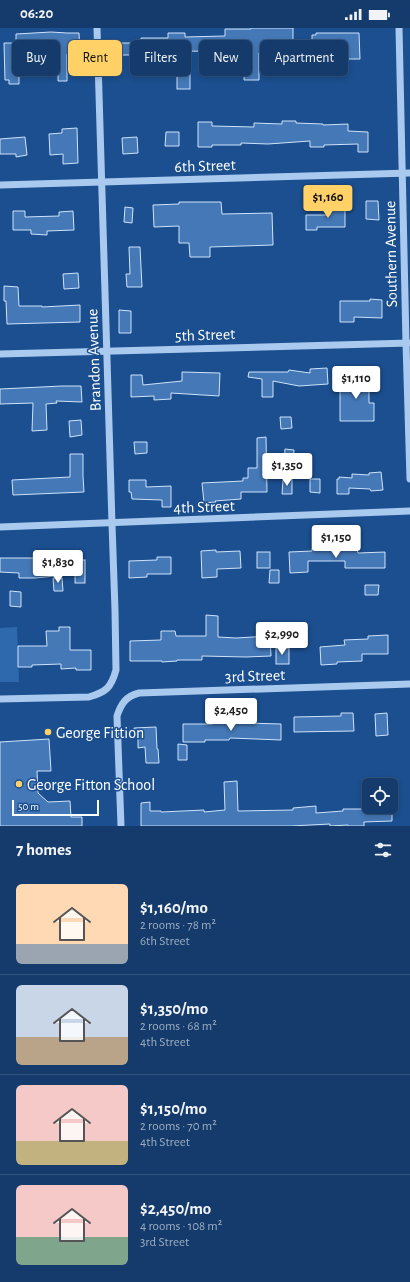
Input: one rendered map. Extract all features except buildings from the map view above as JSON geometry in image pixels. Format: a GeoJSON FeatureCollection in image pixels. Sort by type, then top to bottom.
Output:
{"type":"FeatureCollection","features":[{"type":"Feature","properties":{"kind":"street","name":"Brandon Avenue"},"geometry":{"type":"LineString","coordinates":[[0,699],[89,697],[101,693],[106,689],[113,679],[116,670],[97,28]]}},
{"type":"Feature","properties":{"kind":"street","name":"Southern Avenue"},"geometry":{"type":"LineString","coordinates":[[398,28],[408,343],[410,479]]}},
{"type":"Feature","properties":{"kind":"street","name":"6th Street"},"geometry":{"type":"LineString","coordinates":[[0,185],[410,173]]}},
{"type":"Feature","properties":{"kind":"street","name":"5th Street"},"geometry":{"type":"LineString","coordinates":[[0,354],[408,343]]}},
{"type":"Feature","properties":{"kind":"street","name":"4th Street"},"geometry":{"type":"LineString","coordinates":[[0,527],[112,524],[410,511]]}},
{"type":"Feature","properties":{"kind":"street","name":"3rd Street"},"geometry":{"type":"LineString","coordinates":[[120,826],[118,716],[120,707],[124,701],[133,695],[410,684]]}},
{"type":"Feature","properties":{"kind":"shaded area"},"geometry":{"type":"Polygon","coordinates":[[[17,627],[19,682],[0,682],[0,628],[17,627]]]}},
{"type":"Feature","properties":{"kind":"place","name":"George Fittion"},"geometry":{"type":"Point","coordinates":[48,732]}},
{"type":"Feature","properties":{"kind":"place","name":"George Fitton School"},"geometry":{"type":"Point","coordinates":[19,784]}}]}
